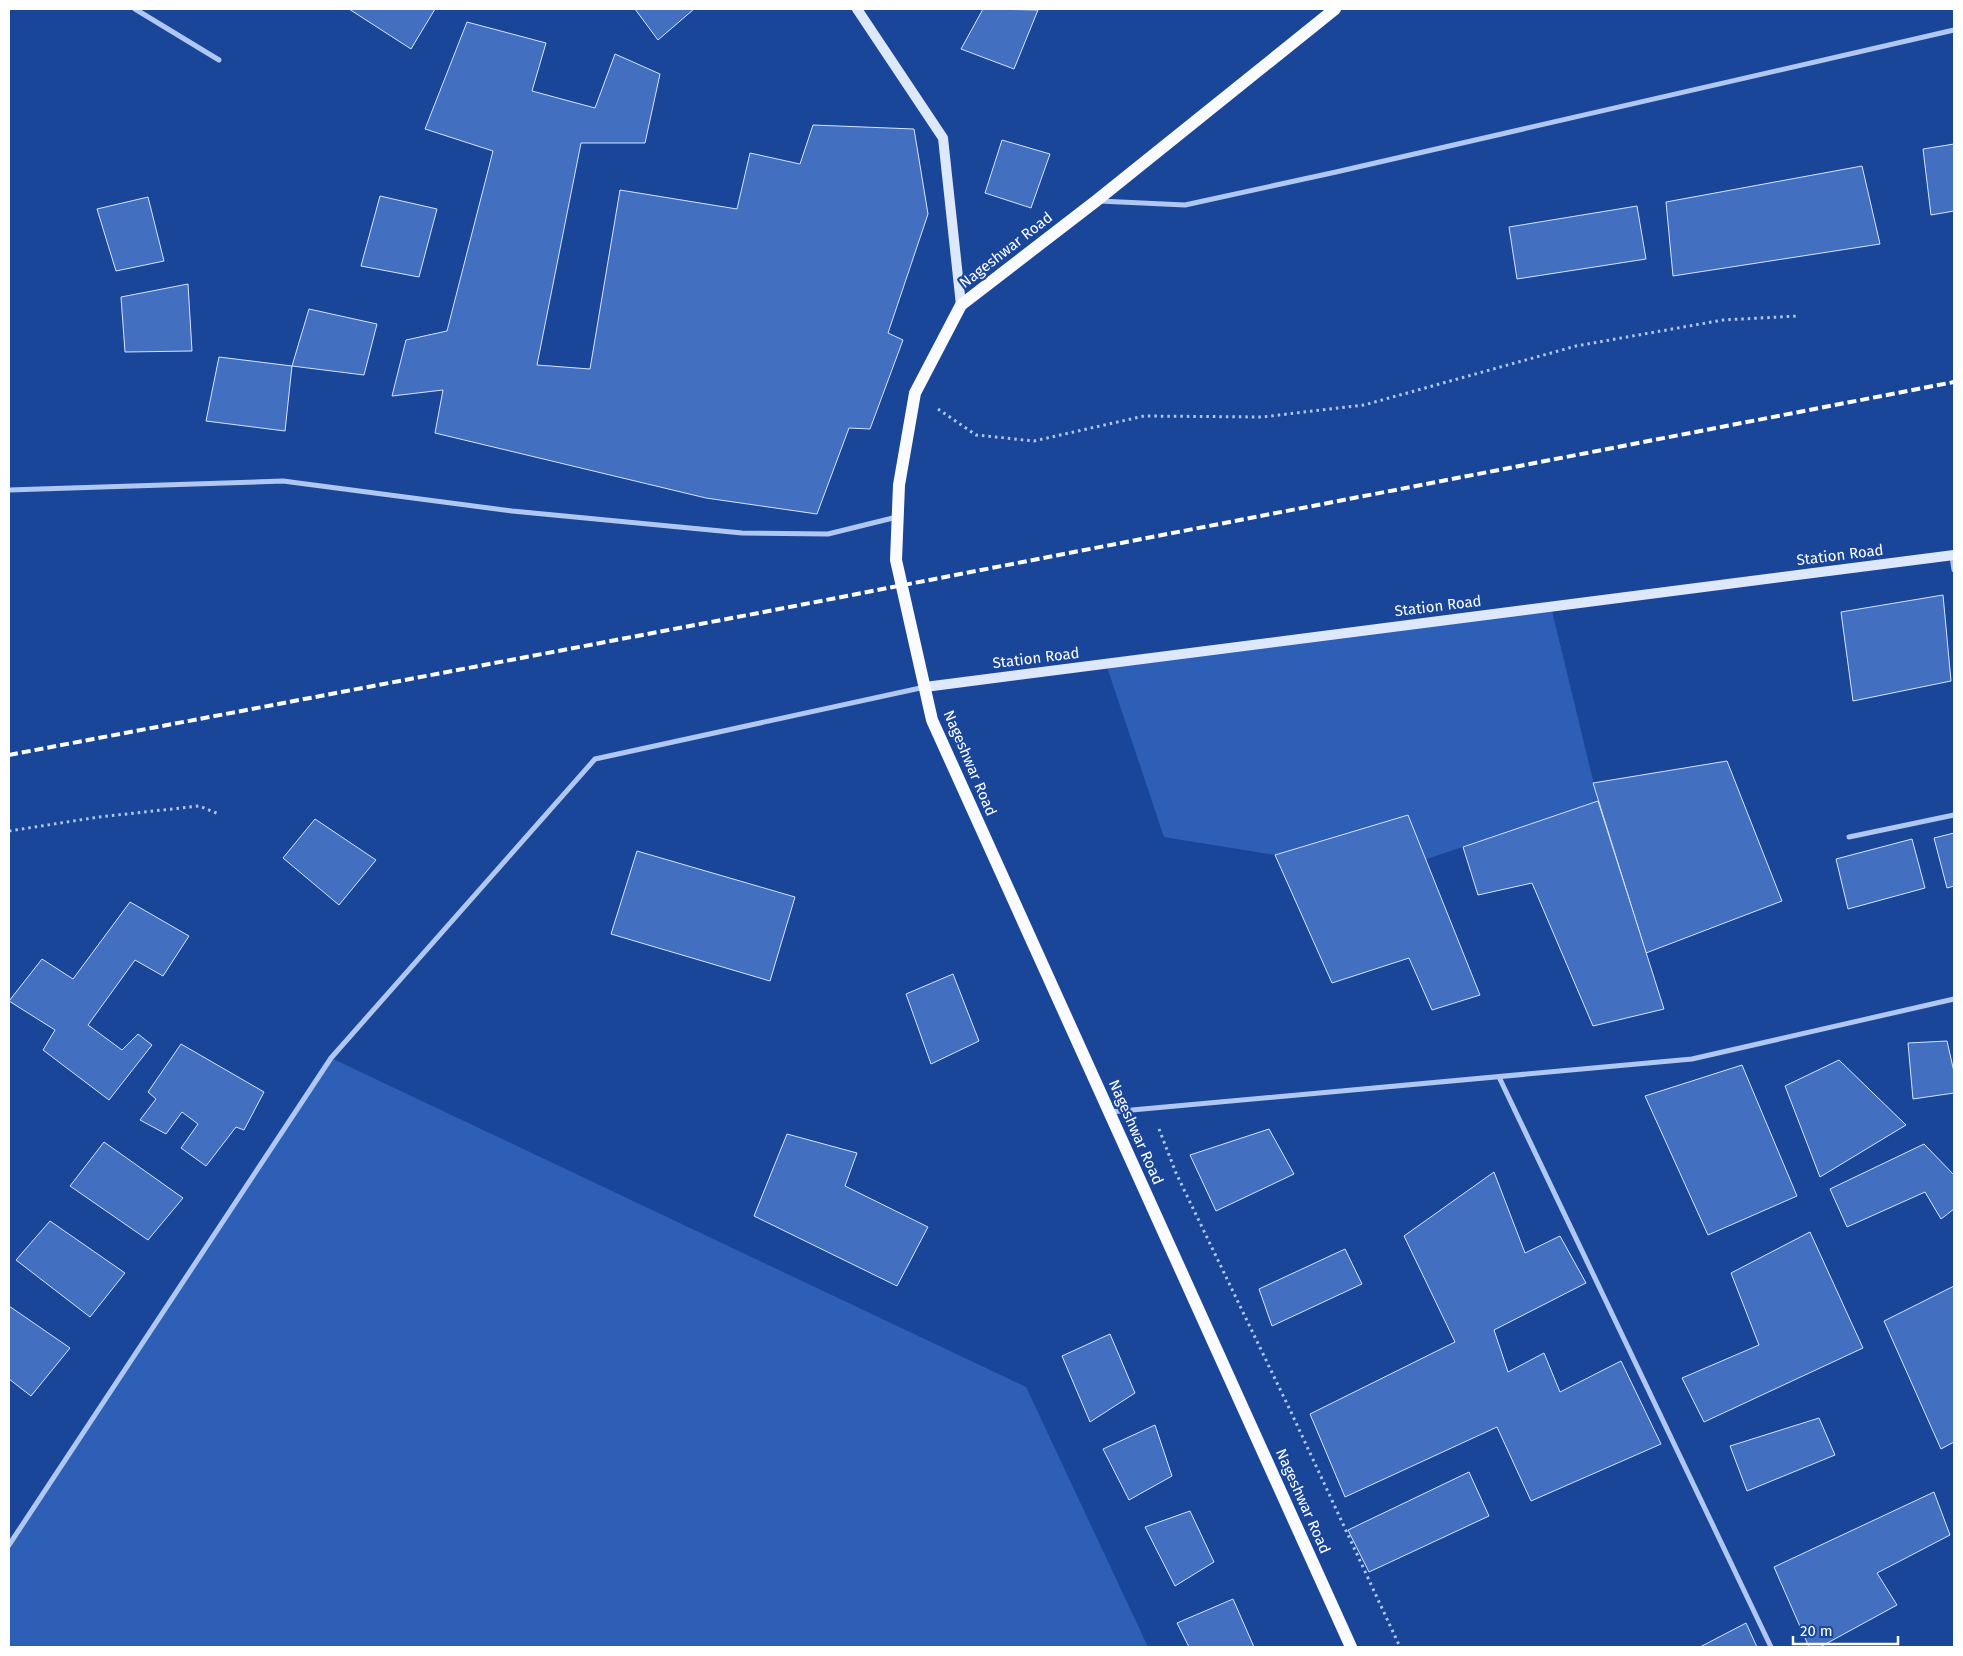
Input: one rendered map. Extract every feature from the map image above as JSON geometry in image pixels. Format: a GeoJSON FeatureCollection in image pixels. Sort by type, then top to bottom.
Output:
{"type":"FeatureCollection","features":[{"type":"Feature","properties":{"kind":"main road","name":"Nageshwar Road"},"geometry":{"type":"LineString","coordinates":[[1335,9],[1096,201],[961,305],[915,393],[899,485],[896,560],[932,720],[1351,1647]]}},
{"type":"Feature","properties":{"kind":"street"},"geometry":{"type":"LineString","coordinates":[[135,9],[218,60]]}},
{"type":"Feature","properties":{"kind":"street"},"geometry":{"type":"LineString","coordinates":[[856,9],[943,138],[961,305]]}},
{"type":"Feature","properties":{"kind":"street"},"geometry":{"type":"LineString","coordinates":[[1096,201],[1185,205],[1954,30]]}},
{"type":"Feature","properties":{"kind":"street"},"geometry":{"type":"LineString","coordinates":[[9,490],[283,481],[512,511],[742,533],[828,534],[898,517]]}},
{"type":"Feature","properties":{"kind":"street"},"geometry":{"type":"LineString","coordinates":[[1953,555],[1954,570]]}},
{"type":"Feature","properties":{"kind":"street","name":"Station Road"},"geometry":{"type":"LineString","coordinates":[[925,687],[1953,555]]}},
{"type":"Feature","properties":{"kind":"street"},"geometry":{"type":"LineString","coordinates":[[9,1545],[331,1058],[595,759],[925,687]]}},
{"type":"Feature","properties":{"kind":"street"},"geometry":{"type":"LineString","coordinates":[[1849,837],[1954,815]]}},
{"type":"Feature","properties":{"kind":"street"},"geometry":{"type":"LineString","coordinates":[[1110,1112],[1692,1059],[1954,1000]]}},
{"type":"Feature","properties":{"kind":"street"},"geometry":{"type":"LineString","coordinates":[[1499,1077],[1771,1647]]}},
{"type":"Feature","properties":{"kind":"path"},"geometry":{"type":"LineString","coordinates":[[915,393],[976,435],[1034,441],[1144,416],[1262,417],[1364,406],[1576,346],[1723,320],[1798,316]]}},
{"type":"Feature","properties":{"kind":"path"},"geometry":{"type":"LineString","coordinates":[[9,831],[99,817],[199,806],[219,814]]}},
{"type":"Feature","properties":{"kind":"path"},"geometry":{"type":"LineString","coordinates":[[1151,1108],[1176,1173],[1295,1421],[1400,1647]]}},
{"type":"Feature","properties":{"kind":"shaded area"},"geometry":{"type":"Polygon","coordinates":[[[1551,607],[1598,801],[1424,860],[1408,815],[1275,855],[1164,837],[1106,664],[1551,607]]]}},
{"type":"Feature","properties":{"kind":"shaded area"},"geometry":{"type":"Polygon","coordinates":[[[331,1058],[1026,1387],[1148,1647],[9,1647],[9,1545],[331,1058]]]}},
{"type":"Feature","properties":{"kind":"building"},"geometry":{"type":"Polygon","coordinates":[[[349,9],[435,9],[411,49],[349,9]]]}},
{"type":"Feature","properties":{"kind":"building"},"geometry":{"type":"Polygon","coordinates":[[[635,9],[694,9],[658,40],[635,9]]]}},
{"type":"Feature","properties":{"kind":"building"},"geometry":{"type":"Polygon","coordinates":[[[983,9],[1038,10],[1014,69],[961,49],[983,9]]]}},
{"type":"Feature","properties":{"kind":"building"},"geometry":{"type":"Polygon","coordinates":[[[467,22],[546,43],[532,91],[595,108],[615,54],[660,74],[645,143],[581,143],[537,365],[590,369],[620,190],[737,209],[750,153],[800,164],[813,125],[914,129],[928,214],[888,333],[903,340],[870,429],[849,428],[817,514],[706,498],[435,433],[443,390],[392,396],[406,340],[447,331],[493,151],[425,129],[467,22]]]}},
{"type":"Feature","properties":{"kind":"building"},"geometry":{"type":"Polygon","coordinates":[[[1002,140],[1050,154],[1031,208],[985,193],[1002,140]]]}},
{"type":"Feature","properties":{"kind":"building"},"geometry":{"type":"Polygon","coordinates":[[[1954,144],[1954,211],[1931,215],[1923,149],[1954,144]]]}},
{"type":"Feature","properties":{"kind":"building"},"geometry":{"type":"Polygon","coordinates":[[[1862,166],[1880,244],[1673,276],[1666,202],[1862,166]]]}},
{"type":"Feature","properties":{"kind":"building"},"geometry":{"type":"Polygon","coordinates":[[[380,196],[437,209],[419,277],[361,266],[380,196]]]}},
{"type":"Feature","properties":{"kind":"building"},"geometry":{"type":"Polygon","coordinates":[[[148,197],[164,261],[116,271],[97,209],[148,197]]]}},
{"type":"Feature","properties":{"kind":"building"},"geometry":{"type":"Polygon","coordinates":[[[1637,206],[1646,259],[1517,279],[1509,227],[1637,206]]]}},
{"type":"Feature","properties":{"kind":"building"},"geometry":{"type":"Polygon","coordinates":[[[188,284],[192,351],[125,352],[121,297],[188,284]]]}},
{"type":"Feature","properties":{"kind":"building"},"geometry":{"type":"Polygon","coordinates":[[[309,309],[377,324],[364,375],[292,366],[309,309]]]}},
{"type":"Feature","properties":{"kind":"building"},"geometry":{"type":"Polygon","coordinates":[[[219,357],[292,366],[285,431],[206,421],[219,357]]]}},
{"type":"Feature","properties":{"kind":"building"},"geometry":{"type":"Polygon","coordinates":[[[1943,595],[1951,681],[1853,701],[1841,612],[1943,595]]]}},
{"type":"Feature","properties":{"kind":"building"},"geometry":{"type":"Polygon","coordinates":[[[1727,761],[1782,901],[1646,953],[1593,783],[1727,761]]]}},
{"type":"Feature","properties":{"kind":"building"},"geometry":{"type":"Polygon","coordinates":[[[1598,801],[1664,1009],[1593,1026],[1532,883],[1478,895],[1463,847],[1598,801]]]}},
{"type":"Feature","properties":{"kind":"building"},"geometry":{"type":"Polygon","coordinates":[[[1408,815],[1480,995],[1432,1010],[1409,958],[1332,983],[1275,855],[1408,815]]]}},
{"type":"Feature","properties":{"kind":"building"},"geometry":{"type":"Polygon","coordinates":[[[315,819],[376,860],[339,905],[283,858],[315,819]]]}},
{"type":"Feature","properties":{"kind":"building"},"geometry":{"type":"Polygon","coordinates":[[[1954,833],[1954,886],[1947,888],[1934,838],[1954,833]]]}},
{"type":"Feature","properties":{"kind":"building"},"geometry":{"type":"Polygon","coordinates":[[[1912,839],[1925,888],[1848,909],[1836,859],[1912,839]]]}},
{"type":"Feature","properties":{"kind":"building"},"geometry":{"type":"Polygon","coordinates":[[[637,851],[795,897],[770,981],[611,934],[637,851]]]}},
{"type":"Feature","properties":{"kind":"building"},"geometry":{"type":"Polygon","coordinates":[[[130,902],[189,936],[163,976],[135,960],[88,1025],[122,1050],[138,1034],[152,1045],[109,1100],[43,1050],[55,1030],[9,1001],[42,959],[73,979],[130,902]]]}},
{"type":"Feature","properties":{"kind":"building"},"geometry":{"type":"Polygon","coordinates":[[[953,974],[979,1041],[931,1064],[906,994],[953,974]]]}},
{"type":"Feature","properties":{"kind":"building"},"geometry":{"type":"Polygon","coordinates":[[[1947,1041],[1954,1072],[1954,1093],[1913,1099],[1908,1043],[1947,1041]]]}},
{"type":"Feature","properties":{"kind":"building"},"geometry":{"type":"Polygon","coordinates":[[[181,1044],[264,1092],[244,1130],[236,1127],[206,1166],[181,1148],[198,1124],[182,1112],[166,1134],[140,1120],[156,1099],[148,1092],[181,1044]]]}},
{"type":"Feature","properties":{"kind":"building"},"geometry":{"type":"Polygon","coordinates":[[[1839,1060],[1906,1125],[1820,1177],[1785,1086],[1839,1060]]]}},
{"type":"Feature","properties":{"kind":"building"},"geometry":{"type":"Polygon","coordinates":[[[1742,1065],[1797,1196],[1708,1235],[1645,1096],[1742,1065]]]}},
{"type":"Feature","properties":{"kind":"building"},"geometry":{"type":"Polygon","coordinates":[[[1269,1129],[1294,1174],[1216,1211],[1190,1155],[1269,1129]]]}},
{"type":"Feature","properties":{"kind":"building"},"geometry":{"type":"Polygon","coordinates":[[[787,1134],[857,1153],[845,1186],[928,1227],[897,1286],[754,1216],[787,1134]]]}},
{"type":"Feature","properties":{"kind":"building"},"geometry":{"type":"Polygon","coordinates":[[[104,1142],[183,1198],[148,1240],[70,1186],[104,1142]]]}},
{"type":"Feature","properties":{"kind":"building"},"geometry":{"type":"Polygon","coordinates":[[[1924,1144],[1954,1175],[1954,1209],[1941,1219],[1925,1192],[1847,1227],[1830,1189],[1924,1144]]]}},
{"type":"Feature","properties":{"kind":"building"},"geometry":{"type":"Polygon","coordinates":[[[1494,1172],[1525,1253],[1560,1236],[1586,1283],[1494,1330],[1508,1372],[1544,1353],[1560,1392],[1621,1361],[1661,1444],[1531,1501],[1497,1427],[1345,1497],[1310,1414],[1455,1342],[1404,1236],[1494,1172]]]}},
{"type":"Feature","properties":{"kind":"building"},"geometry":{"type":"Polygon","coordinates":[[[50,1221],[125,1273],[90,1317],[16,1260],[50,1221]]]}},
{"type":"Feature","properties":{"kind":"building"},"geometry":{"type":"Polygon","coordinates":[[[1810,1232],[1863,1348],[1704,1422],[1682,1378],[1759,1345],[1731,1273],[1810,1232]]]}},
{"type":"Feature","properties":{"kind":"building"},"geometry":{"type":"Polygon","coordinates":[[[1345,1249],[1362,1284],[1272,1326],[1259,1289],[1345,1249]]]}},
{"type":"Feature","properties":{"kind":"building"},"geometry":{"type":"Polygon","coordinates":[[[1954,1286],[1954,1442],[1941,1449],[1884,1321],[1954,1286]]]}},
{"type":"Feature","properties":{"kind":"building"},"geometry":{"type":"Polygon","coordinates":[[[9,1306],[70,1348],[31,1396],[9,1379],[9,1306]]]}},
{"type":"Feature","properties":{"kind":"building"},"geometry":{"type":"Polygon","coordinates":[[[1110,1334],[1135,1393],[1090,1422],[1062,1356],[1110,1334]]]}},
{"type":"Feature","properties":{"kind":"building"},"geometry":{"type":"Polygon","coordinates":[[[1819,1418],[1835,1455],[1747,1491],[1730,1446],[1819,1418]]]}},
{"type":"Feature","properties":{"kind":"building"},"geometry":{"type":"Polygon","coordinates":[[[1155,1425],[1172,1476],[1129,1500],[1103,1449],[1155,1425]]]}},
{"type":"Feature","properties":{"kind":"building"},"geometry":{"type":"Polygon","coordinates":[[[1469,1472],[1489,1516],[1369,1572],[1348,1530],[1469,1472]]]}},
{"type":"Feature","properties":{"kind":"building"},"geometry":{"type":"Polygon","coordinates":[[[1934,1492],[1950,1535],[1877,1573],[1897,1605],[1820,1647],[1809,1647],[1774,1567],[1934,1492]]]}},
{"type":"Feature","properties":{"kind":"building"},"geometry":{"type":"Polygon","coordinates":[[[1190,1511],[1214,1562],[1175,1586],[1145,1527],[1190,1511]]]}},
{"type":"Feature","properties":{"kind":"building"},"geometry":{"type":"Polygon","coordinates":[[[1233,1599],[1254,1647],[1189,1647],[1177,1623],[1233,1599]]]}},
{"type":"Feature","properties":{"kind":"building"},"geometry":{"type":"Polygon","coordinates":[[[1746,1623],[1757,1647],[1700,1647],[1746,1623]]]}},
{"type":"Feature","properties":{"kind":"railway"},"geometry":{"type":"LineString","coordinates":[[9,755],[769,611],[1954,382]]}}]}
